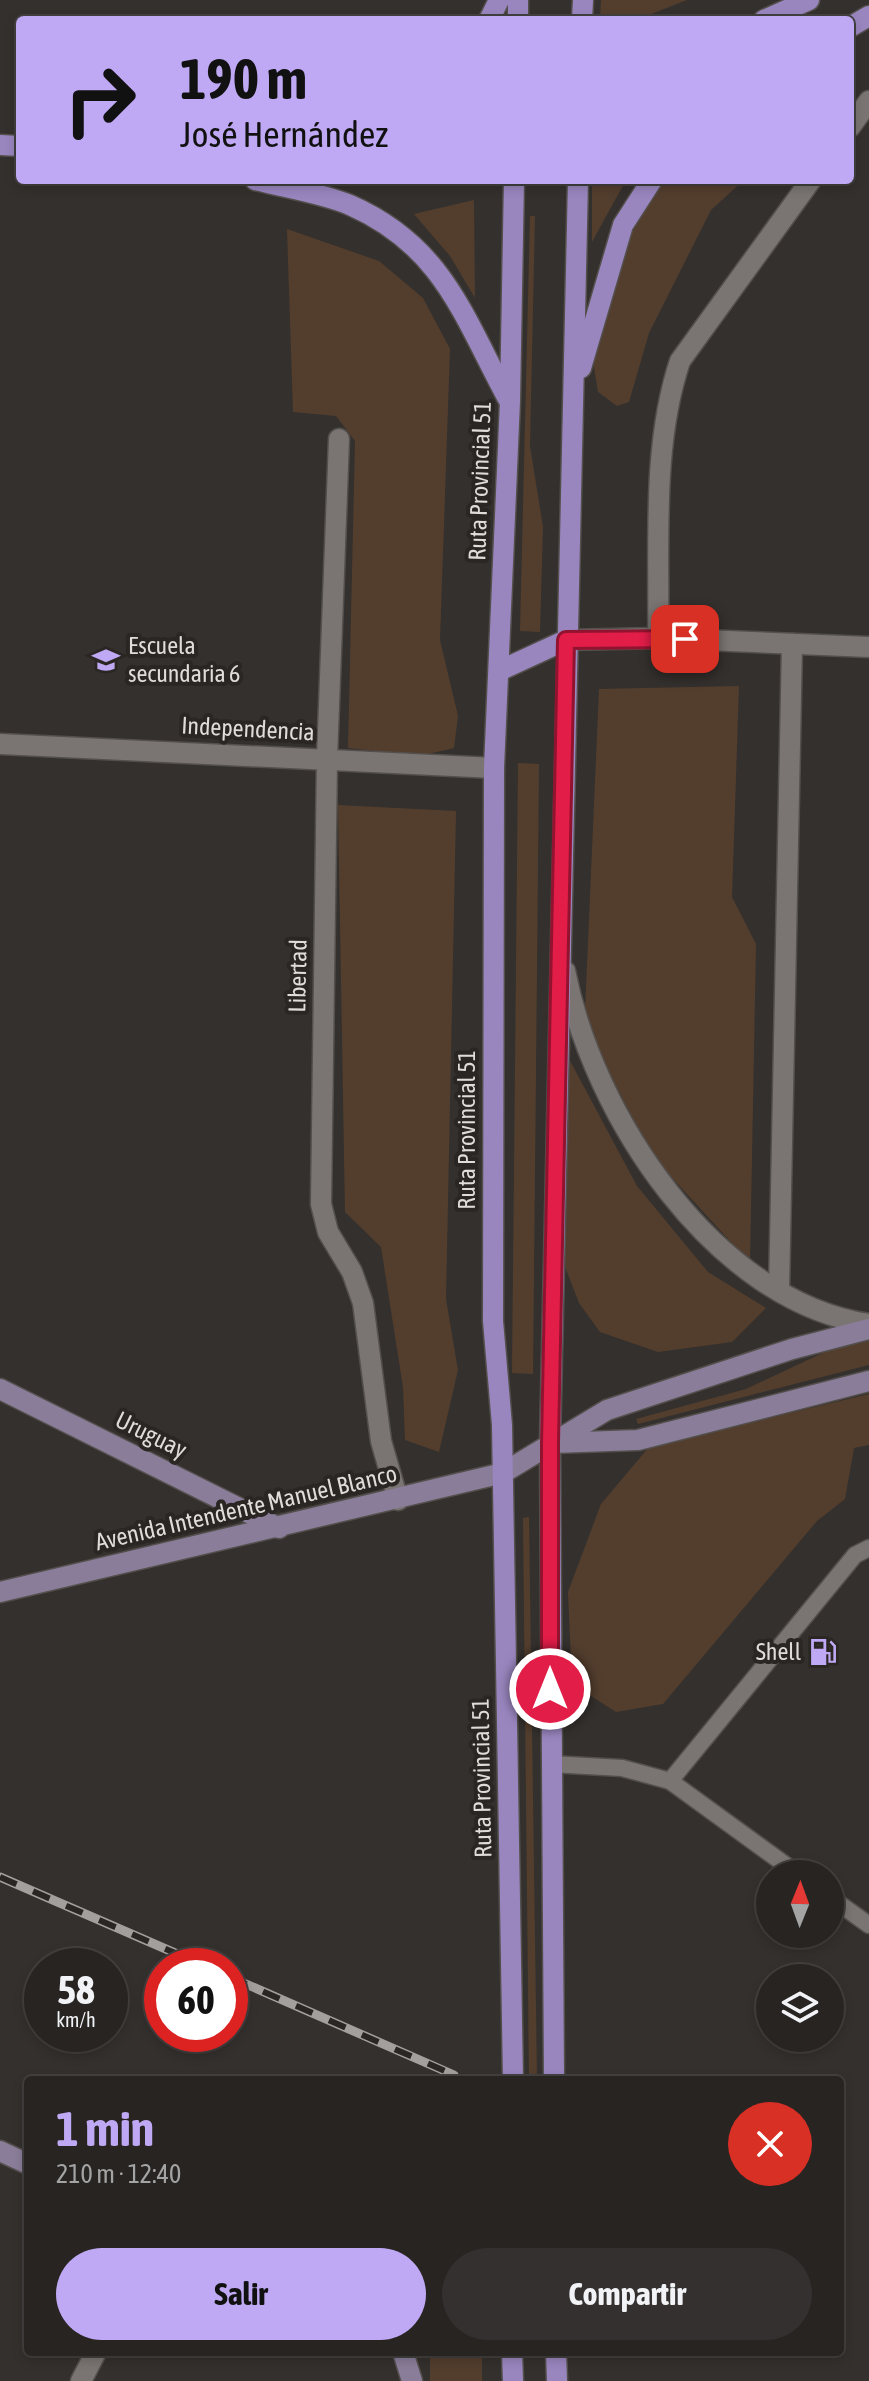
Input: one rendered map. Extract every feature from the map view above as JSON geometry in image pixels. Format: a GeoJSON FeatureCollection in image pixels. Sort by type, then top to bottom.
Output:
{"type":"FeatureCollection","features":[{"type":"Feature","properties":{"kind":"main road"},"geometry":{"type":"LineString","coordinates":[[773,16],[809,0]]}},
{"type":"Feature","properties":{"kind":"main road"},"geometry":{"type":"LineString","coordinates":[[270,184],[347,204],[391,226],[421,250],[439,273],[510,401]]}},
{"type":"Feature","properties":{"kind":"main road","name":"Ruta Provincial 51"},"geometry":{"type":"LineString","coordinates":[[513,2076],[503,1473],[493,1321],[494,768],[510,401],[514,184]]}},
{"type":"Feature","properties":{"kind":"main road"},"geometry":{"type":"LineString","coordinates":[[554,2076],[550,1443],[578,184]]}},
{"type":"Feature","properties":{"kind":"main road"},"geometry":{"type":"LineString","coordinates":[[573,395],[623,225],[649,184]]}},
{"type":"Feature","properties":{"kind":"main road"},"geometry":{"type":"LineString","coordinates":[[499,671],[566,640]]}},
{"type":"Feature","properties":{"kind":"main road"},"geometry":{"type":"LineString","coordinates":[[512,2356],[513,2381]]}},
{"type":"Feature","properties":{"kind":"main road"},"geometry":{"type":"LineString","coordinates":[[556,2356],[557,2381]]}},
{"type":"Feature","properties":{"kind":"street"},"geometry":{"type":"LineString","coordinates":[[854,122],[869,101]]}},
{"type":"Feature","properties":{"kind":"street"},"geometry":{"type":"LineString","coordinates":[[658,638],[661,469],[672,384],[680,361],[704,324],[808,184]]}},
{"type":"Feature","properties":{"kind":"street","name":"Libertad"},"geometry":{"type":"LineString","coordinates":[[339,439],[327,758],[321,1204],[328,1232],[352,1272],[363,1303],[381,1441],[398,1500]]}},
{"type":"Feature","properties":{"kind":"street"},"geometry":{"type":"LineString","coordinates":[[566,640],[658,638],[869,647]]}},
{"type":"Feature","properties":{"kind":"street"},"geometry":{"type":"LineString","coordinates":[[779,1291],[792,644]]}},
{"type":"Feature","properties":{"kind":"street","name":"Independencia"},"geometry":{"type":"LineString","coordinates":[[0,744],[494,768]]}},
{"type":"Feature","properties":{"kind":"street"},"geometry":{"type":"LineString","coordinates":[[560,946],[570,998],[586,1045],[617,1111],[651,1169],[724,1251],[779,1291],[816,1310],[869,1326]]}},
{"type":"Feature","properties":{"kind":"street"},"geometry":{"type":"LineString","coordinates":[[550,1443],[607,1410],[869,1326]]}},
{"type":"Feature","properties":{"kind":"street"},"geometry":{"type":"LineString","coordinates":[[550,1443],[638,1440],[869,1381]]}},
{"type":"Feature","properties":{"kind":"street","name":"Uruguay"},"geometry":{"type":"LineString","coordinates":[[0,1389],[279,1528]]}},
{"type":"Feature","properties":{"kind":"street","name":"Avenida Intendente Manuel Blanco"},"geometry":{"type":"LineString","coordinates":[[0,1592],[503,1473],[550,1443]]}},
{"type":"Feature","properties":{"kind":"street"},"geometry":{"type":"LineString","coordinates":[[0,2151],[24,2162]]}},
{"type":"Feature","properties":{"kind":"street"},"geometry":{"type":"LineString","coordinates":[[81,2381],[94,2356]]}},
{"type":"Feature","properties":{"kind":"street"},"geometry":{"type":"LineString","coordinates":[[404,2356],[412,2381]]}},
{"type":"Feature","properties":{"kind":"lane"},"geometry":{"type":"LineString","coordinates":[[670,1781],[855,1555],[869,1548]]}},
{"type":"Feature","properties":{"kind":"lane"},"geometry":{"type":"LineString","coordinates":[[551,1764],[622,1768],[670,1781],[779,1860]]}},
{"type":"Feature","properties":{"kind":"lane"},"geometry":{"type":"LineString","coordinates":[[844,1907],[869,1925]]}},
{"type":"Feature","properties":{"kind":"shaded area"},"geometry":{"type":"Polygon","coordinates":[[[601,0],[687,0],[646,16],[600,16],[601,0]]]}},
{"type":"Feature","properties":{"kind":"shaded area"},"geometry":{"type":"Polygon","coordinates":[[[592,184],[624,184],[592,242],[592,184]]]}},
{"type":"Feature","properties":{"kind":"shaded area"},"geometry":{"type":"Polygon","coordinates":[[[662,184],[740,184],[711,210],[649,333],[629,402],[617,406],[598,392],[593,361],[625,244],[662,184]]]}},
{"type":"Feature","properties":{"kind":"shaded area"},"geometry":{"type":"Polygon","coordinates":[[[474,200],[475,298],[450,256],[414,214],[474,200]]]}},
{"type":"Feature","properties":{"kind":"shaded area"},"geometry":{"type":"Polygon","coordinates":[[[530,216],[535,216],[530,446],[543,527],[540,632],[520,631],[530,216]]]}},
{"type":"Feature","properties":{"kind":"shaded area"},"geometry":{"type":"Polygon","coordinates":[[[287,229],[379,261],[423,298],[450,349],[440,640],[458,716],[454,748],[419,756],[348,748],[355,441],[336,416],[293,412],[287,229]]]}},
{"type":"Feature","properties":{"kind":"shaded area"},"geometry":{"type":"Polygon","coordinates":[[[739,686],[732,897],[756,944],[750,1263],[653,1157],[601,1057],[585,1011],[599,689],[739,686]]]}},
{"type":"Feature","properties":{"kind":"shaded area"},"geometry":{"type":"Polygon","coordinates":[[[518,763],[539,764],[533,1374],[512,1373],[518,763]]]}},
{"type":"Feature","properties":{"kind":"shaded area"},"geometry":{"type":"Polygon","coordinates":[[[338,805],[456,811],[446,1299],[458,1370],[439,1452],[405,1440],[403,1387],[381,1247],[345,1212],[338,805]]]}},
{"type":"Feature","properties":{"kind":"shaded area"},"geometry":{"type":"Polygon","coordinates":[[[568,1057],[637,1186],[708,1272],[766,1308],[732,1342],[658,1352],[600,1332],[579,1303],[564,1264],[568,1057]]]}},
{"type":"Feature","properties":{"kind":"shaded area"},"geometry":{"type":"Polygon","coordinates":[[[869,1341],[869,1365],[638,1424],[636,1419],[746,1389],[829,1350],[869,1341]]]}},
{"type":"Feature","properties":{"kind":"shaded area"},"geometry":{"type":"Polygon","coordinates":[[[869,1394],[869,1445],[854,1448],[845,1499],[817,1521],[663,1704],[616,1712],[572,1684],[568,1592],[601,1504],[649,1447],[869,1394]]]}},
{"type":"Feature","properties":{"kind":"shaded area"},"geometry":{"type":"Polygon","coordinates":[[[529,1517],[537,2076],[529,2076],[523,1518],[529,1517]]]}},
{"type":"Feature","properties":{"kind":"shaded area"},"geometry":{"type":"Polygon","coordinates":[[[430,2356],[482,2356],[482,2381],[430,2381],[430,2356]]]}},
{"type":"Feature","properties":{"kind":"railway"},"geometry":{"type":"LineString","coordinates":[[0,1877],[164,1948]]}},
{"type":"Feature","properties":{"kind":"railway"},"geometry":{"type":"LineString","coordinates":[[248,1985],[454,2075]]}},
{"type":"Feature","properties":{"kind":"place","name":"Escuela secundaria 6"},"geometry":{"type":"Point","coordinates":[106,660]}},
{"type":"Feature","properties":{"kind":"place","name":"Shell"},"geometry":{"type":"Point","coordinates":[823,1652]}},
{"type":"Feature","properties":{"kind":"route"},"geometry":{"type":"LineString","coordinates":[[550,1689],[550,1443],[566,640],[685,639]]}}]}
